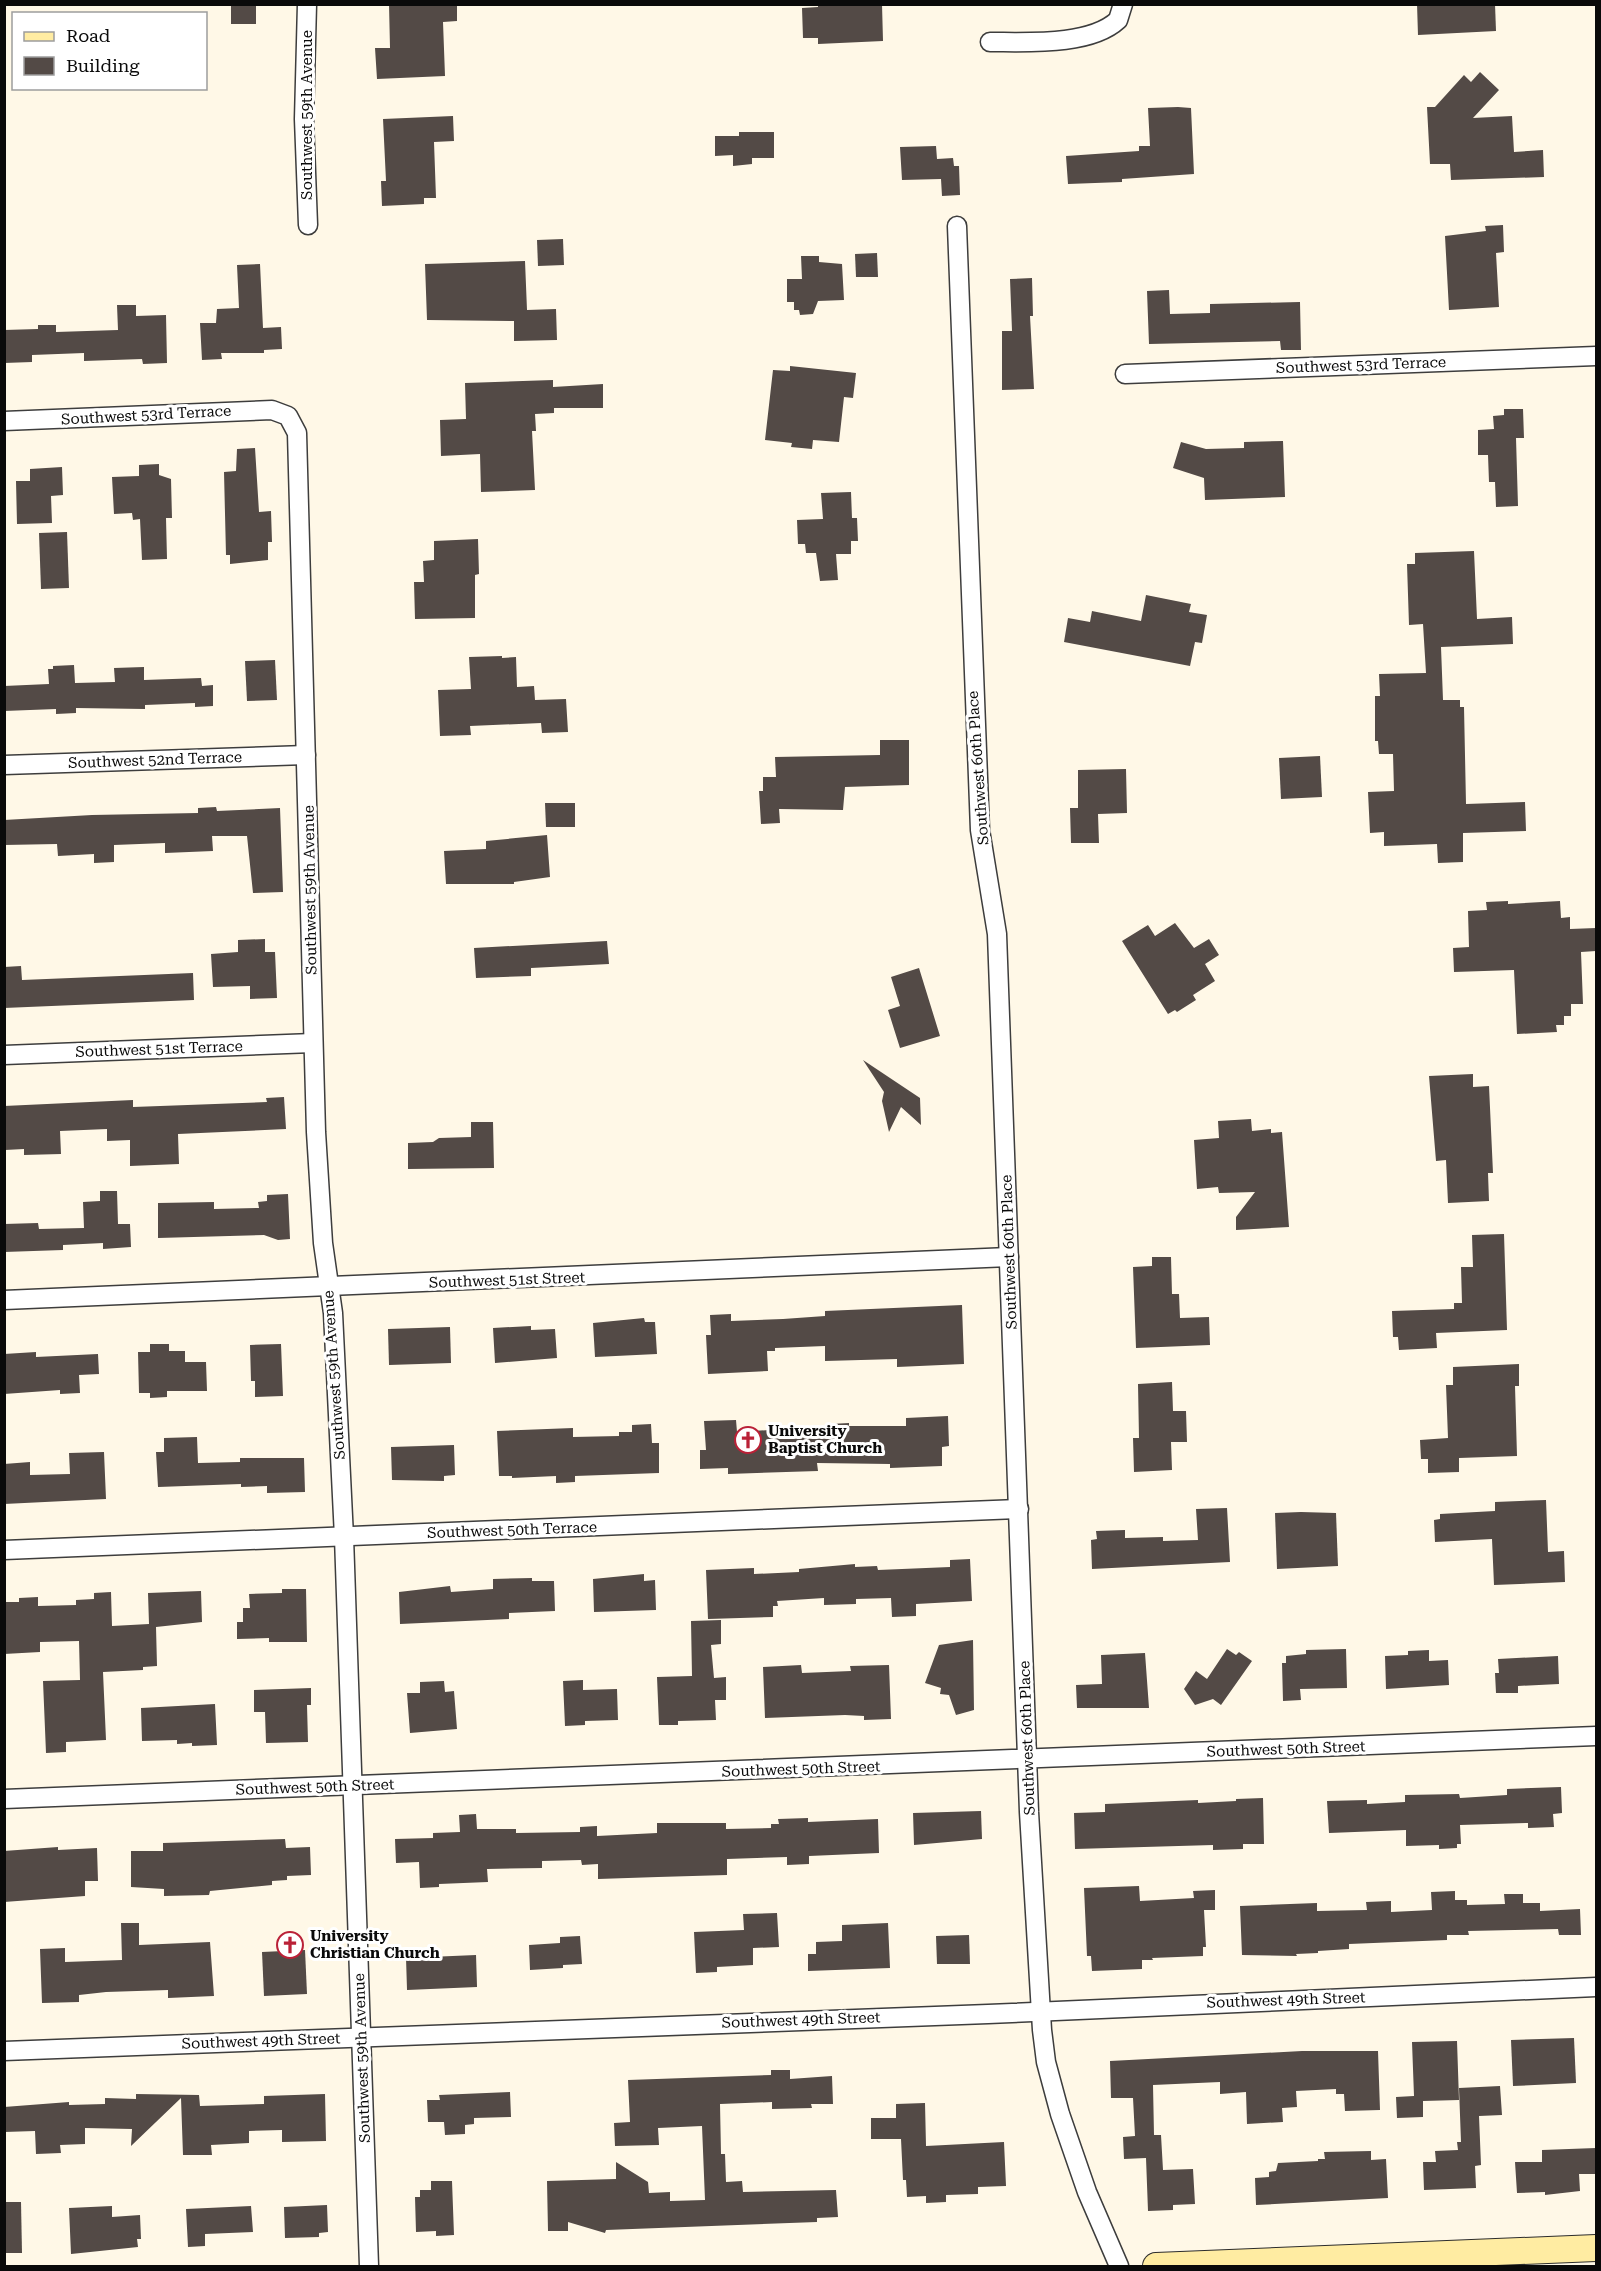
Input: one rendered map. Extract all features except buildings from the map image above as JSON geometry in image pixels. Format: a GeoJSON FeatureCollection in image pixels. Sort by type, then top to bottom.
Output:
{"type":"FeatureCollection","features":[{"type":"Feature","properties":{"kind":"street","name":"Southwest 59th Avenue"},"geometry":{"type":"LineString","coordinates":[[307,4],[304,119],[308,225]]}},
{"type":"Feature","properties":{"kind":"street"},"geometry":{"type":"LineString","coordinates":[[990,42],[1078,37],[1101,32],[1120,12]]}},
{"type":"Feature","properties":{"kind":"street","name":"Southwest 60th Place"},"geometry":{"type":"LineString","coordinates":[[957,226],[976,771],[980,830],[997,934],[1027,1760],[1041,2011],[1046,2062],[1056,2104],[1087,2192],[1119,2266]]}},
{"type":"Feature","properties":{"kind":"street","name":"Southwest 53rd Terrace"},"geometry":{"type":"LineString","coordinates":[[1125,374],[1596,356]]}},
{"type":"Feature","properties":{"kind":"street","name":"Southwest 53rd Terrace"},"geometry":{"type":"LineString","coordinates":[[4,421],[262,409],[287,415]]}},
{"type":"Feature","properties":{"kind":"street","name":"Southwest 59th Avenue"},"geometry":{"type":"LineString","coordinates":[[287,415],[296,427],[297,440],[313,1043],[321,1217],[333,1313],[344,1537],[369,2266]]}},
{"type":"Feature","properties":{"kind":"street","name":"Southwest 52nd Terrace"},"geometry":{"type":"LineString","coordinates":[[4,765],[306,755]]}},
{"type":"Feature","properties":{"kind":"street","name":"Southwest 51st Terrace"},"geometry":{"type":"LineString","coordinates":[[4,1055],[313,1043]]}},
{"type":"Feature","properties":{"kind":"street","name":"Southwest 51st Street"},"geometry":{"type":"LineString","coordinates":[[4,1300],[1009,1257]]}},
{"type":"Feature","properties":{"kind":"street","name":"Southwest 50th Terrace"},"geometry":{"type":"LineString","coordinates":[[4,1550],[1019,1509]]}},
{"type":"Feature","properties":{"kind":"street","name":"Southwest 50th Street"},"geometry":{"type":"LineString","coordinates":[[4,1799],[1596,1736]]}},
{"type":"Feature","properties":{"kind":"street","name":"Southwest 49th Street"},"geometry":{"type":"LineString","coordinates":[[4,2051],[1596,1987]]}},
{"type":"Feature","properties":{"kind":"street"},"geometry":{"type":"LineString","coordinates":[[1156,2266],[1596,2248]]}},
{"type":"Feature","properties":{"kind":"place","name":"University Baptist Church"},"geometry":{"type":"Point","coordinates":[748,1440]}},
{"type":"Feature","properties":{"kind":"place","name":"University Christian Church"},"geometry":{"type":"Point","coordinates":[290,1945]}}]}
